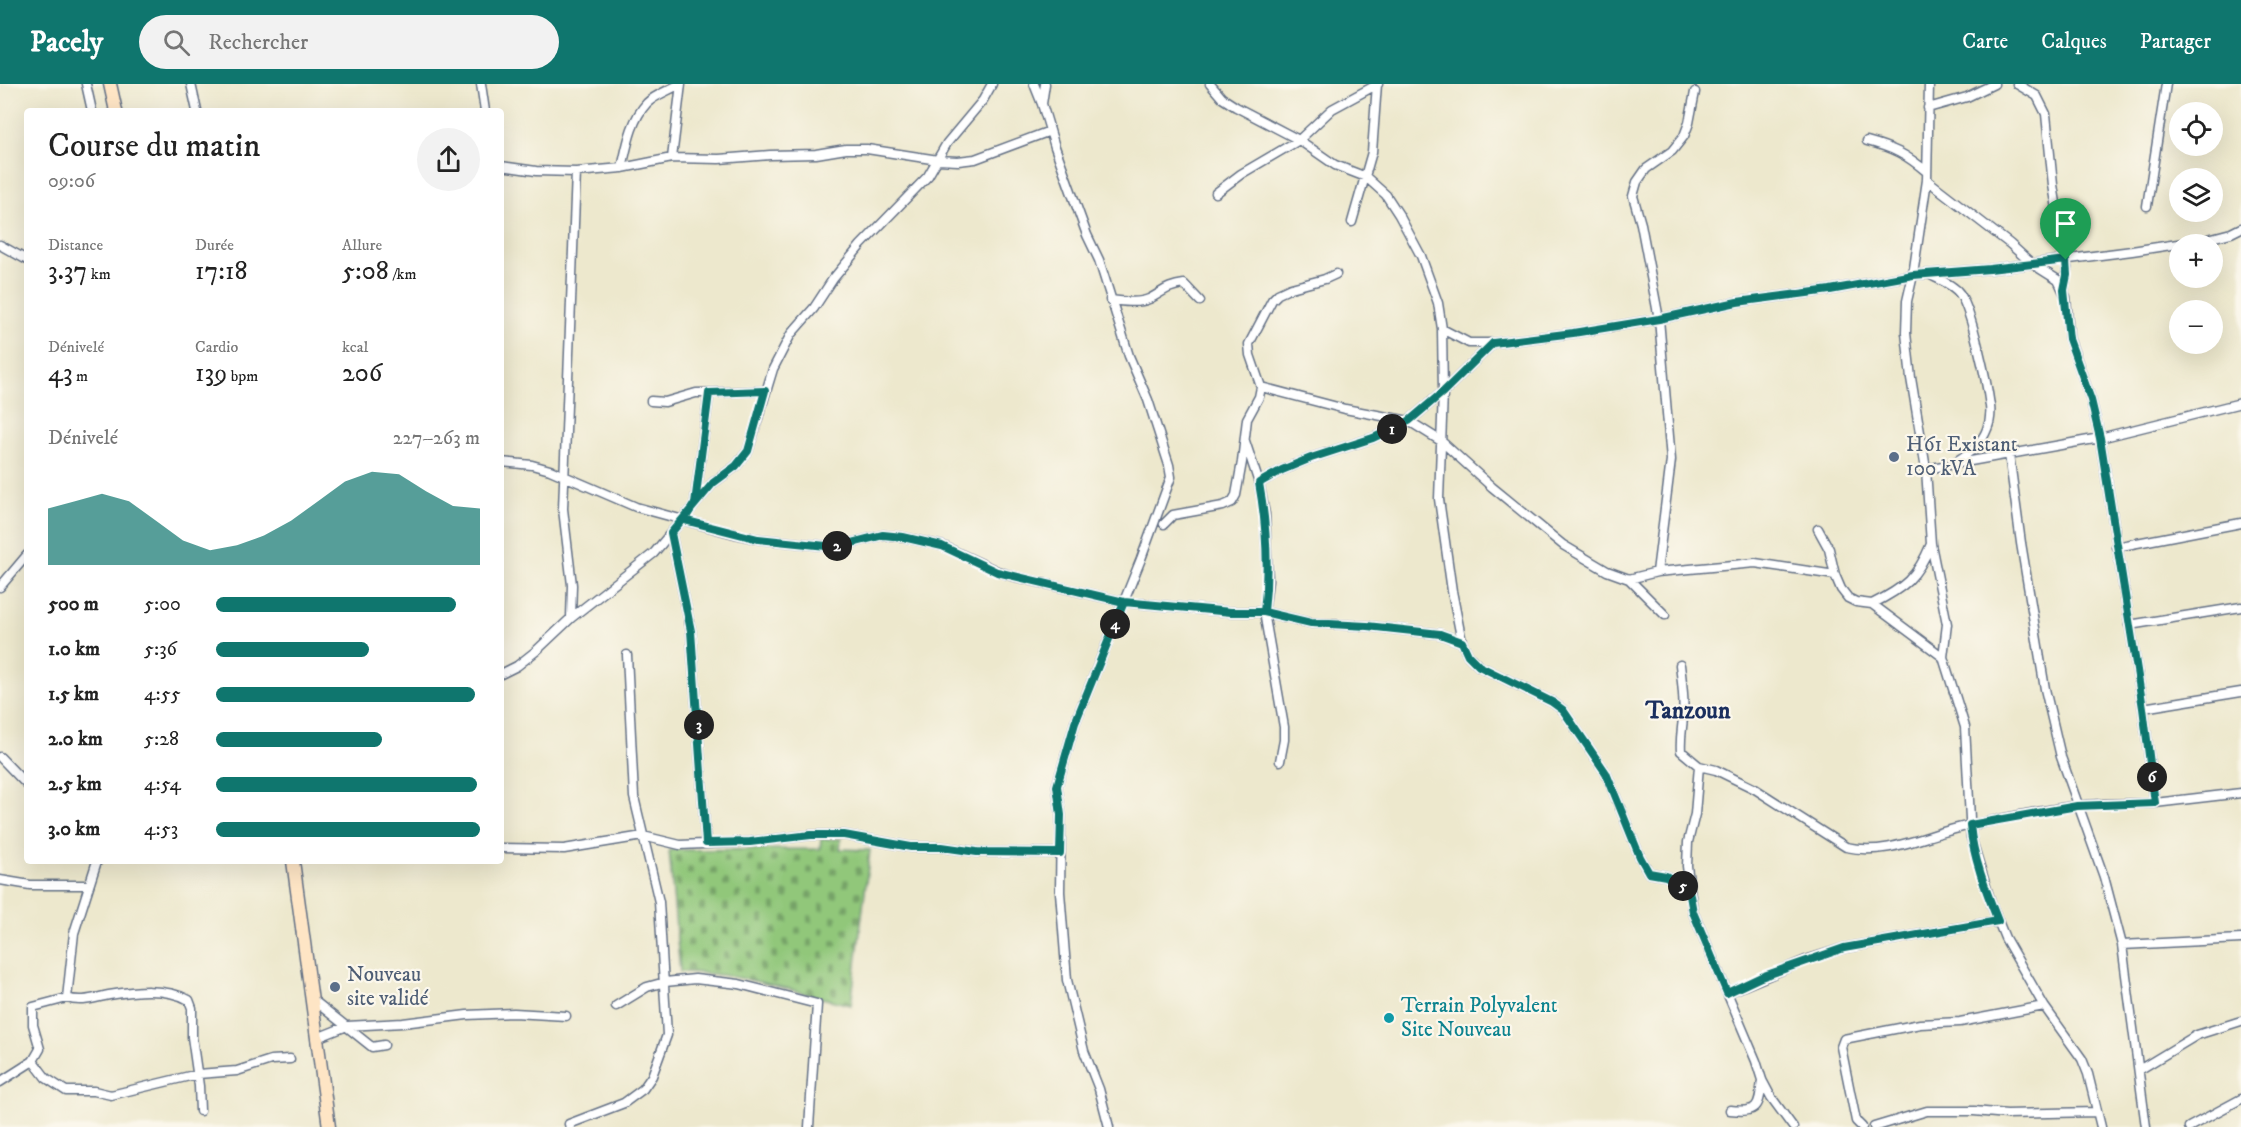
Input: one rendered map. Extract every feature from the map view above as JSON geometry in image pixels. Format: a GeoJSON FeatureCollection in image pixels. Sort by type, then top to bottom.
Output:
{"type":"FeatureCollection","features":[{"type":"Feature","properties":{"kind":"main road"},"geometry":{"type":"LineString","coordinates":[[110,84],[115,108]]}},
{"type":"Feature","properties":{"kind":"main road"},"geometry":{"type":"LineString","coordinates":[[293,864],[329,1127]]}},
{"type":"Feature","properties":{"kind":"street"},"geometry":{"type":"LineString","coordinates":[[86,84],[91,108]]}},
{"type":"Feature","properties":{"kind":"street"},"geometry":{"type":"LineString","coordinates":[[191,84],[196,108]]}},
{"type":"Feature","properties":{"kind":"street"},"geometry":{"type":"LineString","coordinates":[[481,84],[485,108]]}},
{"type":"Feature","properties":{"kind":"street"},"geometry":{"type":"LineString","coordinates":[[672,158],[680,84]]}},
{"type":"Feature","properties":{"kind":"street"},"geometry":{"type":"LineString","coordinates":[[622,168],[636,119],[648,102],[680,84]]}},
{"type":"Feature","properties":{"kind":"street"},"geometry":{"type":"LineString","coordinates":[[504,672],[517,666],[536,651],[571,618],[654,553],[713,483],[736,466],[748,451],[772,369],[791,334],[814,308],[833,279],[861,244],[928,176],[947,143],[983,100],[993,84]]}},
{"type":"Feature","properties":{"kind":"street"},"geometry":{"type":"LineString","coordinates":[[1034,84],[1083,224],[1099,260],[1129,356],[1154,417],[1171,477],[1075,723],[1057,786],[1061,815],[1060,892],[1068,980],[1083,1051],[1099,1089],[1109,1127]]}},
{"type":"Feature","properties":{"kind":"street"},"geometry":{"type":"LineString","coordinates":[[1042,104],[1045,84]]}},
{"type":"Feature","properties":{"kind":"street"},"geometry":{"type":"LineString","coordinates":[[1210,84],[1222,98],[1236,107],[1299,140],[1335,165],[1366,177],[1386,195],[1399,215],[1421,256],[1438,303],[1442,329],[1443,392],[1439,500],[1462,642],[1468,655],[1479,666],[1552,702],[1563,710],[1606,773],[1640,857],[1649,873],[1666,876],[1689,890]]}},
{"type":"Feature","properties":{"kind":"street"},"geometry":{"type":"LineString","coordinates":[[1929,84],[1927,176],[1907,302],[1905,333],[1926,469],[1930,544],[1947,624],[1943,657],[1965,727],[1971,837],[1998,921],[2006,938],[2044,1006],[2082,1059],[2101,1127]]}},
{"type":"Feature","properties":{"kind":"street"},"geometry":{"type":"LineString","coordinates":[[1928,108],[1967,97],[1994,84]]}},
{"type":"Feature","properties":{"kind":"street"},"geometry":{"type":"LineString","coordinates":[[2017,84],[2037,96],[2046,114],[2053,185],[2066,260],[2067,275],[2064,290],[2069,339],[2091,400],[2100,438],[2143,708],[2155,803]]}},
{"type":"Feature","properties":{"kind":"street"},"geometry":{"type":"LineString","coordinates":[[2147,206],[2166,84]]}},
{"type":"Feature","properties":{"kind":"street"},"geometry":{"type":"LineString","coordinates":[[1216,193],[1241,174],[1299,140],[1332,109],[1377,85]]}},
{"type":"Feature","properties":{"kind":"street"},"geometry":{"type":"LineString","coordinates":[[1352,222],[1372,152],[1377,85]]}},
{"type":"Feature","properties":{"kind":"street"},"geometry":{"type":"LineString","coordinates":[[1657,572],[1671,460],[1659,319],[1641,224],[1633,196],[1637,182],[1646,169],[1672,151],[1684,136],[1695,92]]}},
{"type":"Feature","properties":{"kind":"street"},"geometry":{"type":"LineString","coordinates":[[504,166],[536,171],[576,172],[622,168],[672,158],[719,159],[816,154],[846,149],[938,160],[975,159],[1050,131]]}},
{"type":"Feature","properties":{"kind":"street"},"geometry":{"type":"LineString","coordinates":[[1867,141],[1892,147],[1908,156],[1927,176],[2031,263],[2055,277],[2064,290]]}},
{"type":"Feature","properties":{"kind":"street"},"geometry":{"type":"LineString","coordinates":[[571,618],[572,585],[563,509],[576,172]]}},
{"type":"Feature","properties":{"kind":"street"},"geometry":{"type":"LineString","coordinates":[[1442,329],[1469,343],[1493,343],[1573,333],[1659,319],[1737,302],[1830,290],[1913,275],[2066,260],[2204,240],[2241,228]]}},
{"type":"Feature","properties":{"kind":"street"},"geometry":{"type":"LineString","coordinates":[[0,246],[24,258]]}},
{"type":"Feature","properties":{"kind":"street"},"geometry":{"type":"LineString","coordinates":[[1164,525],[1173,515],[1223,506],[1232,501],[1236,495],[1242,462],[1246,419],[1259,397],[1261,387],[1250,355],[1250,344],[1272,300],[1278,294],[1336,274]]}},
{"type":"Feature","properties":{"kind":"street"},"geometry":{"type":"LineString","coordinates":[[1928,274],[1955,289],[1962,299],[1972,330],[1990,408],[1989,422],[1981,440],[1960,459],[1949,465]]}},
{"type":"Feature","properties":{"kind":"street"},"geometry":{"type":"LineString","coordinates":[[1110,300],[1140,301],[1149,299],[1171,285],[1184,284],[1200,301]]}},
{"type":"Feature","properties":{"kind":"street"},"geometry":{"type":"LineString","coordinates":[[1259,483],[1311,458],[1373,438],[1409,421],[1443,392],[1493,343]]}},
{"type":"Feature","properties":{"kind":"street"},"geometry":{"type":"LineString","coordinates":[[1261,387],[1345,409],[1409,421],[1442,441],[1500,494],[1563,544],[1607,571],[1629,579],[1665,615]]}},
{"type":"Feature","properties":{"kind":"street"},"geometry":{"type":"LineString","coordinates":[[651,401],[665,402],[688,394],[765,391]]}},
{"type":"Feature","properties":{"kind":"street"},"geometry":{"type":"LineString","coordinates":[[695,503],[709,393]]}},
{"type":"Feature","properties":{"kind":"street"},"geometry":{"type":"LineString","coordinates":[[1926,469],[2100,438],[2241,403]]}},
{"type":"Feature","properties":{"kind":"street"},"geometry":{"type":"LineString","coordinates":[[1244,438],[1259,483],[1266,537],[1268,581],[1264,612],[1284,727],[1280,761]]}},
{"type":"Feature","properties":{"kind":"street"},"geometry":{"type":"LineString","coordinates":[[2009,454],[2020,543],[2045,688],[2061,758],[2104,877],[2122,945],[2146,1127]]}},
{"type":"Feature","properties":{"kind":"street"},"geometry":{"type":"LineString","coordinates":[[504,462],[532,465],[636,507],[758,539],[836,547],[883,535],[903,537],[950,549],[997,572],[1124,602],[1231,612],[1264,612],[1311,623],[1440,634],[1462,642]]}},
{"type":"Feature","properties":{"kind":"street"},"geometry":{"type":"LineString","coordinates":[[2116,547],[2241,523]]}},
{"type":"Feature","properties":{"kind":"street"},"geometry":{"type":"LineString","coordinates":[[1818,529],[1828,549],[1841,590],[1848,598],[1856,602],[1872,603],[1891,594],[1909,581],[1922,565],[1930,544]]}},
{"type":"Feature","properties":{"kind":"street"},"geometry":{"type":"LineString","coordinates":[[671,533],[691,631],[706,843]]}},
{"type":"Feature","properties":{"kind":"street"},"geometry":{"type":"LineString","coordinates":[[0,587],[24,559]]}},
{"type":"Feature","properties":{"kind":"street"},"geometry":{"type":"LineString","coordinates":[[1629,579],[1657,572],[1755,564],[1835,575]]}},
{"type":"Feature","properties":{"kind":"street"},"geometry":{"type":"LineString","coordinates":[[1872,603],[1943,657]]}},
{"type":"Feature","properties":{"kind":"street"},"geometry":{"type":"LineString","coordinates":[[2129,625],[2241,607]]}},
{"type":"Feature","properties":{"kind":"street"},"geometry":{"type":"LineString","coordinates":[[570,1127],[569,1124],[624,1103],[643,1089],[652,1076],[667,1035],[659,902],[634,797],[627,655]]}},
{"type":"Feature","properties":{"kind":"street"},"geometry":{"type":"LineString","coordinates":[[1680,666],[1684,699],[1680,735],[1681,751],[1698,766],[1716,770],[1755,789],[1828,837],[1853,849],[1881,849],[1924,840],[1946,830],[2077,806],[2155,803],[2241,793]]}},
{"type":"Feature","properties":{"kind":"street"},"geometry":{"type":"LineString","coordinates":[[2143,708],[2241,692]]}},
{"type":"Feature","properties":{"kind":"street"},"geometry":{"type":"LineString","coordinates":[[0,757],[24,782]]}},
{"type":"Feature","properties":{"kind":"street"},"geometry":{"type":"LineString","coordinates":[[1698,766],[1695,814],[1688,842],[1689,890],[1693,912],[1762,1080],[1771,1097],[1793,1127]]}},
{"type":"Feature","properties":{"kind":"street"},"geometry":{"type":"LineString","coordinates":[[504,848],[564,849],[643,837],[680,845],[750,842],[811,835],[844,835],[911,847],[942,847],[977,852],[1060,853]]}},
{"type":"Feature","properties":{"kind":"street"},"geometry":{"type":"LineString","coordinates":[[67,998],[74,933],[96,864]]}},
{"type":"Feature","properties":{"kind":"street"},"geometry":{"type":"LineString","coordinates":[[0,880],[30,885],[89,885]]}},
{"type":"Feature","properties":{"kind":"street"},"geometry":{"type":"LineString","coordinates":[[1727,993],[1761,977],[1844,948],[1998,921]]}},
{"type":"Feature","properties":{"kind":"street"},"geometry":{"type":"LineString","coordinates":[[2122,945],[2241,939]]}},
{"type":"Feature","properties":{"kind":"street"},"geometry":{"type":"LineString","coordinates":[[616,1006],[647,987],[665,982],[695,979],[739,984],[817,1004],[809,1127]]}},
{"type":"Feature","properties":{"kind":"street"},"geometry":{"type":"LineString","coordinates":[[0,1082],[33,1061],[40,1049],[33,1025],[33,1008],[67,998],[77,1001],[135,991],[171,993],[189,1000],[192,1008],[192,1037],[198,1074],[200,1111]]}},
{"type":"Feature","properties":{"kind":"street"},"geometry":{"type":"LineString","coordinates":[[312,999],[372,1047],[384,1045]]}},
{"type":"Feature","properties":{"kind":"street"},"geometry":{"type":"LineString","coordinates":[[1862,1127],[1856,1121],[1841,1047],[1844,1039],[1920,1024],[1960,1022],[2044,1006]]}},
{"type":"Feature","properties":{"kind":"street"},"geometry":{"type":"LineString","coordinates":[[317,1038],[347,1026],[490,1014],[566,1016]]}},
{"type":"Feature","properties":{"kind":"street"},"geometry":{"type":"LineString","coordinates":[[2139,1070],[2198,1035],[2241,1021]]}},
{"type":"Feature","properties":{"kind":"street"},"geometry":{"type":"LineString","coordinates":[[33,1061],[46,1078],[66,1091],[94,1091],[111,1095],[198,1074],[237,1071],[271,1060],[290,1059]]}},
{"type":"Feature","properties":{"kind":"street"},"geometry":{"type":"LineString","coordinates":[[1730,1110],[1747,1112],[1756,1108],[1759,1104],[1762,1080]]}},
{"type":"Feature","properties":{"kind":"street"},"geometry":{"type":"LineString","coordinates":[[2189,1127],[2241,1099]]}},
{"type":"Feature","properties":{"kind":"street"},"geometry":{"type":"LineString","coordinates":[[1874,1127],[1926,1111],[2007,1114],[2097,1112]]}},
{"type":"Feature","properties":{"kind":"green space"},"geometry":{"type":"Polygon","coordinates":[[[821,839],[841,839],[840,849],[870,850],[851,1005],[744,979],[680,972],[669,850],[820,849],[821,839]]]}},
{"type":"Feature","properties":{"kind":"place","name":"H61 Existant 100 kVA"},"geometry":{"type":"Point","coordinates":[1894,457]}},
{"type":"Feature","properties":{"kind":"place","name":"Nouveau site validé"},"geometry":{"type":"Point","coordinates":[335,987]}},
{"type":"Feature","properties":{"kind":"place","name":"Terrain Polyvalent Site Nouveau"},"geometry":{"type":"Point","coordinates":[1389,1018]}},
{"type":"Feature","properties":{"kind":"district","name":"Tanzoun"},"geometry":{"type":"Point","coordinates":[1688,711]}},
{"type":"Feature","properties":{"kind":"route"},"geometry":{"type":"LineString","coordinates":[[2066,260],[1913,275],[1830,290],[1737,302],[1659,319],[1573,333],[1493,343],[1443,392],[1409,421],[1373,438],[1311,458],[1259,483],[1265,514],[1268,581],[1264,612],[1231,612],[1124,602],[997,572],[942,546],[903,537],[883,535],[836,547],[758,539],[684,520],[695,503],[709,393],[765,391],[748,451],[736,466],[713,483],[695,503],[684,520],[671,533],[691,631],[706,843],[750,842],[811,835],[844,835],[911,847],[942,847],[977,852],[1060,853],[1061,815],[1057,786],[1075,723],[1124,602],[1163,605],[1231,612],[1264,612],[1311,623],[1440,634],[1462,642],[1468,655],[1479,666],[1552,702],[1563,710],[1606,773],[1640,857],[1649,873],[1666,876],[1689,890],[1693,912],[1727,993],[1761,977],[1844,948],[1998,921],[1971,837],[1970,825],[2077,806],[2155,803],[2143,708],[2100,438],[2091,400],[2069,339],[2064,290],[2067,275],[2066,260]]}}]}
